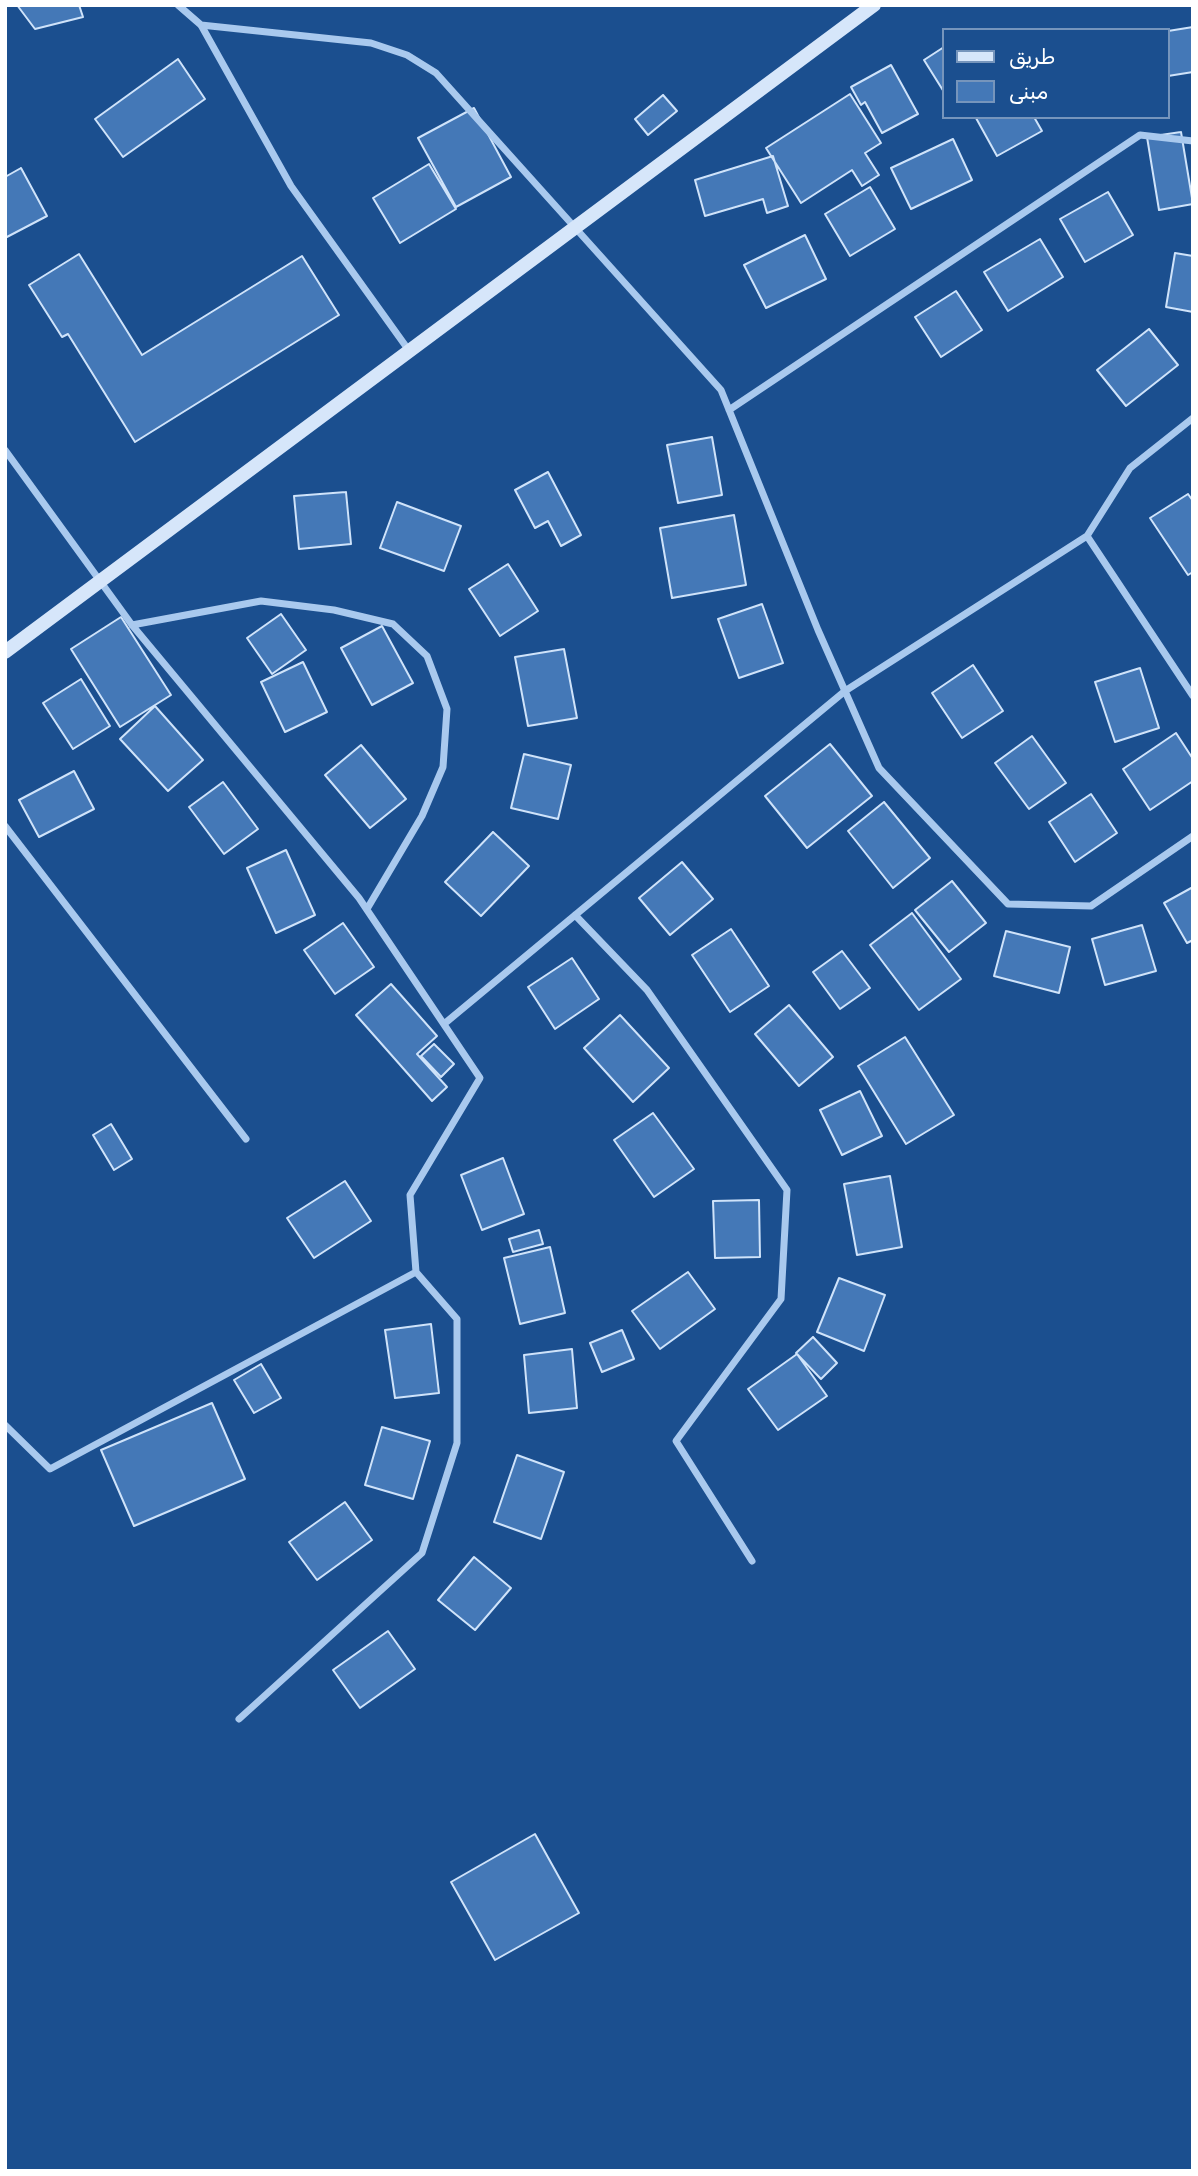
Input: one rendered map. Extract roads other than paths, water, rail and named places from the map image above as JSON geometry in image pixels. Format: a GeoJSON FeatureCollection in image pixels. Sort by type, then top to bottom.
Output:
{"type":"FeatureCollection","features":[{"type":"Feature","properties":{"kind":"main road"},"geometry":{"type":"LineString","coordinates":[[5,652],[874,5]]}},
{"type":"Feature","properties":{"kind":"street"},"geometry":{"type":"LineString","coordinates":[[178,5],[201,25],[291,186],[410,352]]}},
{"type":"Feature","properties":{"kind":"street"},"geometry":{"type":"LineString","coordinates":[[201,25],[371,43],[407,55],[436,73],[720,390],[879,768],[1008,904],[1091,906],[1193,836]]}},
{"type":"Feature","properties":{"kind":"street"},"geometry":{"type":"LineString","coordinates":[[729,410],[1140,135],[1193,141]]}},
{"type":"Feature","properties":{"kind":"street"},"geometry":{"type":"LineString","coordinates":[[444,1024],[845,691],[1087,536],[1130,468],[1193,418]]}},
{"type":"Feature","properties":{"kind":"street"},"geometry":{"type":"LineString","coordinates":[[5,450],[132,625],[367,909],[480,1078],[410,1195],[416,1272],[457,1319],[457,1443],[422,1553],[239,1719]]}},
{"type":"Feature","properties":{"kind":"street"},"geometry":{"type":"LineString","coordinates":[[1087,536],[1193,696]]}},
{"type":"Feature","properties":{"kind":"street"},"geometry":{"type":"LineString","coordinates":[[132,625],[261,601],[334,610],[393,624],[427,656],[447,709],[443,767],[422,816],[367,909]]}},
{"type":"Feature","properties":{"kind":"street"},"geometry":{"type":"LineString","coordinates":[[5,826],[246,1139]]}},
{"type":"Feature","properties":{"kind":"street"},"geometry":{"type":"LineString","coordinates":[[575,915],[647,990],[787,1190],[781,1299],[676,1441],[752,1561]]}},
{"type":"Feature","properties":{"kind":"street"},"geometry":{"type":"LineString","coordinates":[[5,1425],[50,1469],[416,1272]]}}]}
